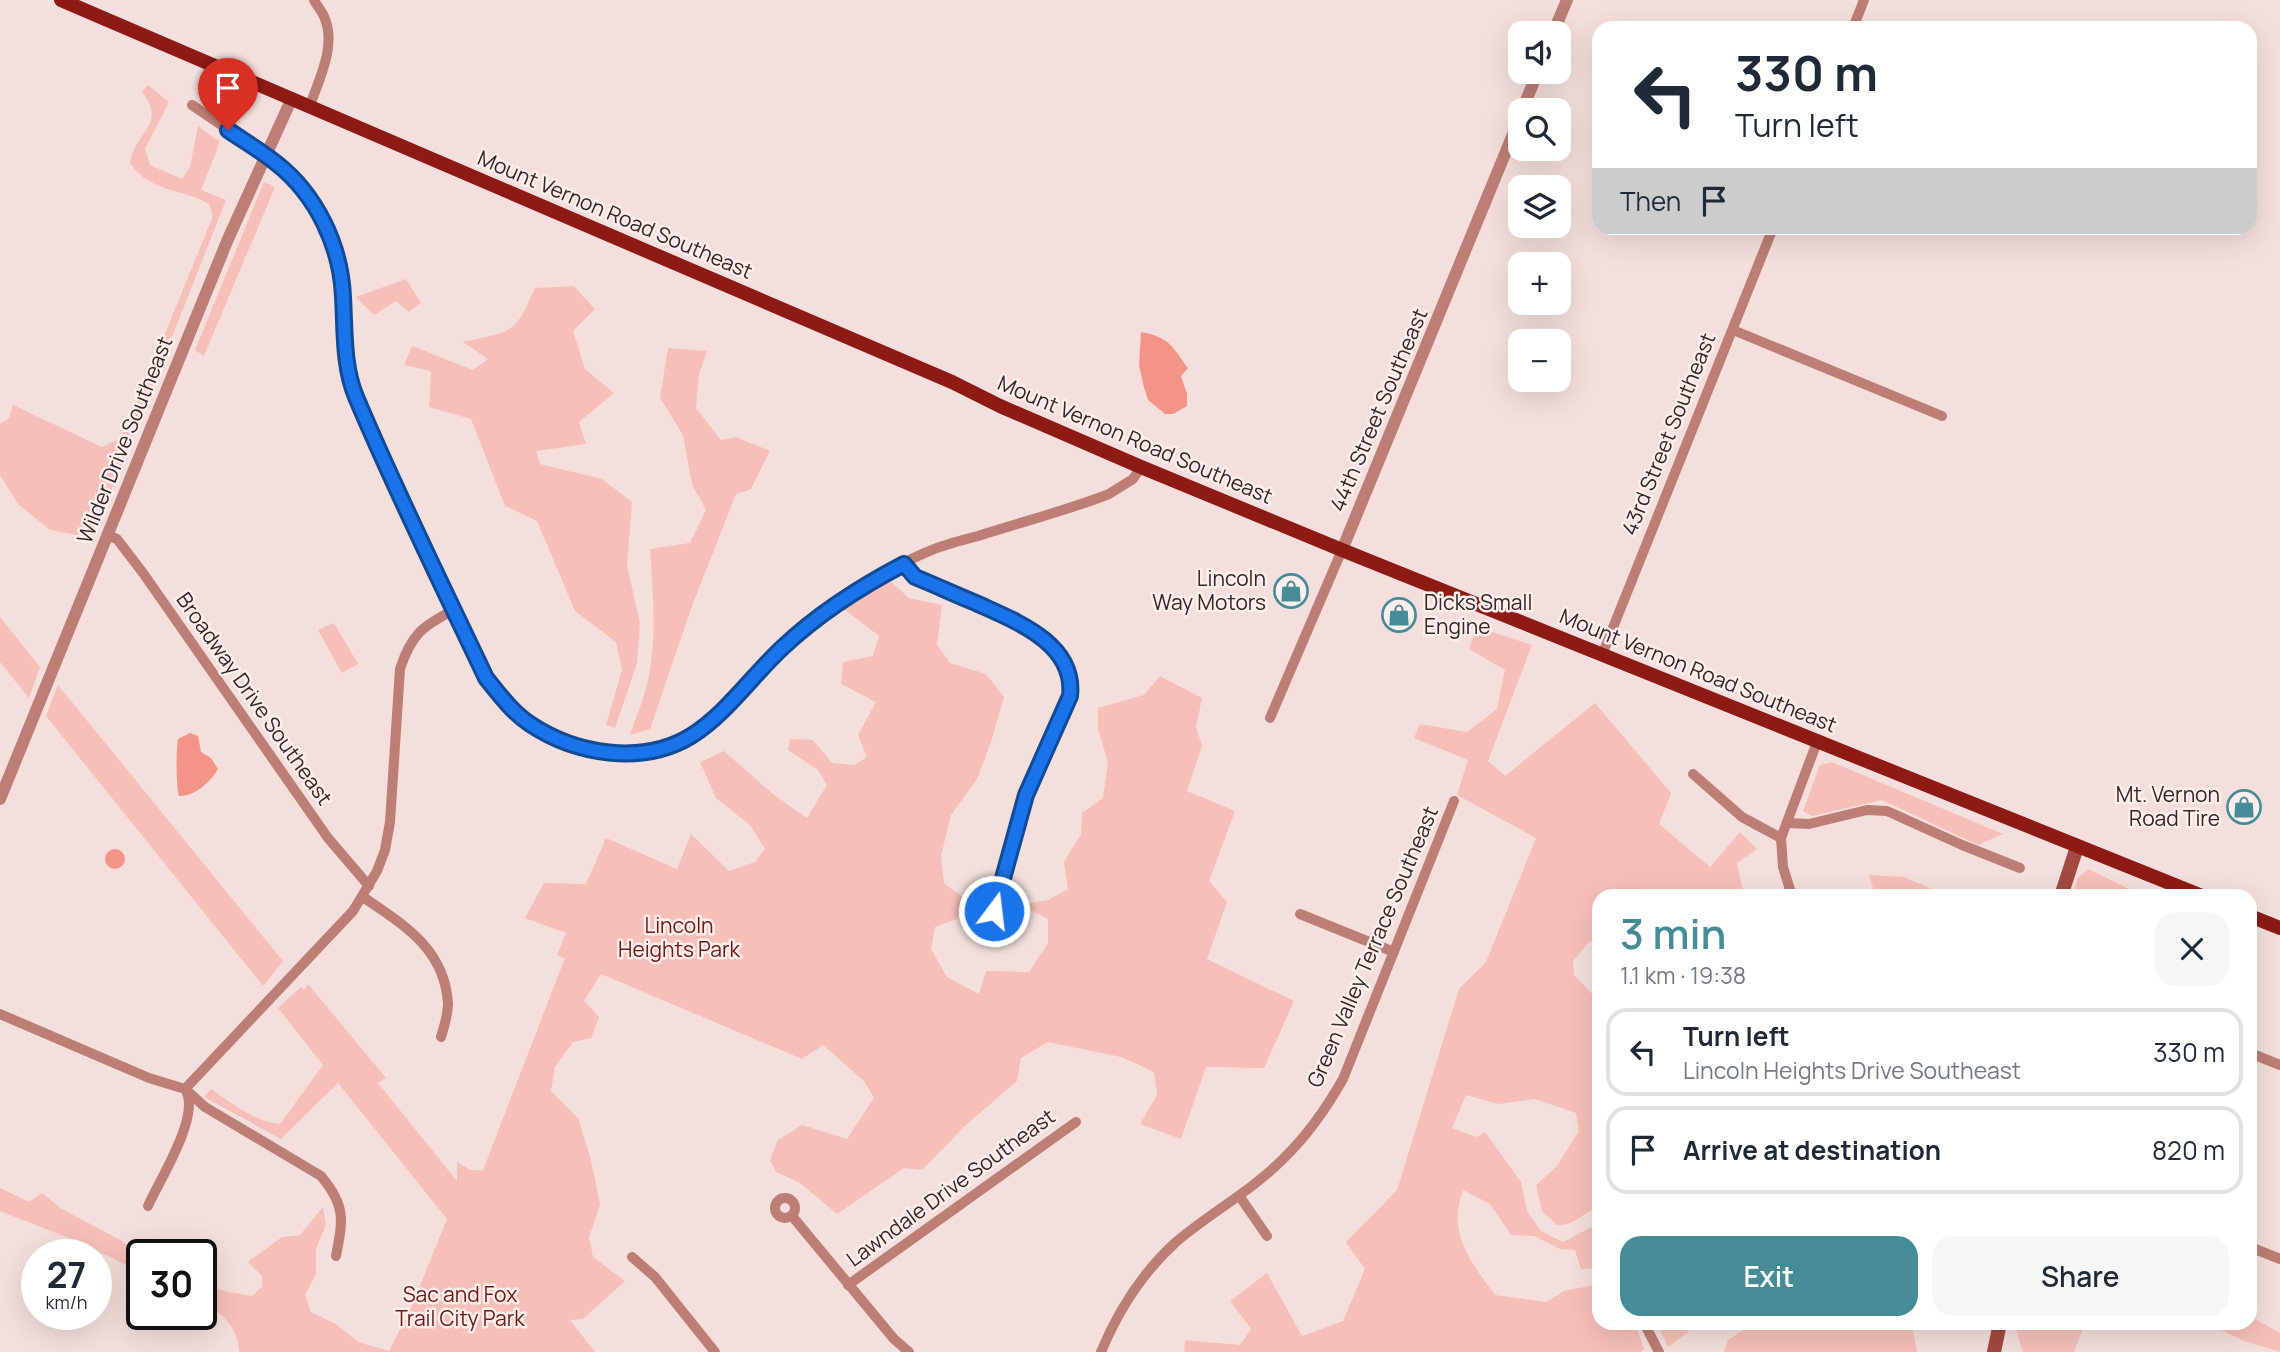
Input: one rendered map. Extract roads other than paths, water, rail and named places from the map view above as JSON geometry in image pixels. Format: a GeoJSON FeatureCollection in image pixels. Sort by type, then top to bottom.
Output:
{"type":"FeatureCollection","features":[{"type":"Feature","properties":{"kind":"main road","name":"Mount Vernon Road Southeast"},"geometry":{"type":"LineString","coordinates":[[61,0],[952,382],[1000,406],[1141,467],[2184,889]]}},
{"type":"Feature","properties":{"kind":"main road"},"geometry":{"type":"LineString","coordinates":[[2063,889],[2077,847]]}},
{"type":"Feature","properties":{"kind":"main road"},"geometry":{"type":"LineString","coordinates":[[2257,919],[2280,928]]}},
{"type":"Feature","properties":{"kind":"main road"},"geometry":{"type":"LineString","coordinates":[[1994,1352],[1999,1330]]}},
{"type":"Feature","properties":{"kind":"street"},"geometry":{"type":"LineString","coordinates":[[310,106],[325,64],[329,38],[326,19],[314,0]]}},
{"type":"Feature","properties":{"kind":"street"},"geometry":{"type":"LineString","coordinates":[[1558,21],[1567,0]]}},
{"type":"Feature","properties":{"kind":"street"},"geometry":{"type":"LineString","coordinates":[[1856,21],[1864,0]]}},
{"type":"Feature","properties":{"kind":"street","name":"Wilder Drive Southeast"},"geometry":{"type":"LineString","coordinates":[[0,799],[228,239],[292,98]]}},
{"type":"Feature","properties":{"kind":"street"},"geometry":{"type":"LineString","coordinates":[[192,105],[276,163],[300,186],[317,212],[332,241],[340,265],[344,334],[354,394],[486,678],[506,703],[528,723],[553,737],[583,748],[611,753],[640,753],[688,738],[701,729],[818,616],[872,581],[932,550],[1109,495],[1127,484],[1141,467]]}},
{"type":"Feature","properties":{"kind":"street","name":"44th Street Southeast"},"geometry":{"type":"LineString","coordinates":[[1270,718],[1508,146]]}},
{"type":"Feature","properties":{"kind":"street","name":"43rd Street Southeast"},"geometry":{"type":"LineString","coordinates":[[1602,655],[1770,235]]}},
{"type":"Feature","properties":{"kind":"street"},"geometry":{"type":"LineString","coordinates":[[1733,330],[1942,416]]}},
{"type":"Feature","properties":{"kind":"street","name":"Broadway Drive Southeast"},"geometry":{"type":"LineString","coordinates":[[107,535],[117,539],[328,838],[369,886]]}},
{"type":"Feature","properties":{"kind":"street"},"geometry":{"type":"LineString","coordinates":[[904,564],[915,577],[1032,629],[1054,649],[1069,671],[1072,683],[1070,696],[1026,795],[994,911]]}},
{"type":"Feature","properties":{"kind":"street"},"geometry":{"type":"LineString","coordinates":[[185,1089],[344,921],[363,897],[385,850],[390,822],[398,687],[407,649],[418,632],[454,610]]}},
{"type":"Feature","properties":{"kind":"street"},"geometry":{"type":"LineString","coordinates":[[1790,889],[1783,867],[1781,838],[1817,742]]}},
{"type":"Feature","properties":{"kind":"street"},"geometry":{"type":"LineString","coordinates":[[1693,774],[1742,817],[1781,838]]}},
{"type":"Feature","properties":{"kind":"street","name":"Green Valley Terrace Southeast"},"geometry":{"type":"LineString","coordinates":[[1101,1352],[1119,1313],[1175,1244],[1282,1161],[1325,1110],[1343,1079],[1454,801]]}},
{"type":"Feature","properties":{"kind":"street"},"geometry":{"type":"LineString","coordinates":[[1787,823],[1809,824],[1867,810],[1887,811],[2020,868]]}},
{"type":"Feature","properties":{"kind":"street"},"geometry":{"type":"LineString","coordinates":[[363,897],[408,928],[431,951],[444,976],[448,1007],[442,1037]]}},
{"type":"Feature","properties":{"kind":"street"},"geometry":{"type":"LineString","coordinates":[[1300,914],[1394,952]]}},
{"type":"Feature","properties":{"kind":"street"},"geometry":{"type":"LineString","coordinates":[[0,1014],[149,1078],[185,1089],[205,1107],[321,1177],[333,1191],[342,1210],[336,1256]]}},
{"type":"Feature","properties":{"kind":"street"},"geometry":{"type":"LineString","coordinates":[[2257,1057],[2280,1065]]}},
{"type":"Feature","properties":{"kind":"street"},"geometry":{"type":"LineString","coordinates":[[148,1206],[186,1126],[190,1102],[185,1089]]}},
{"type":"Feature","properties":{"kind":"street","name":"Lawndale Drive Southeast"},"geometry":{"type":"LineString","coordinates":[[848,1285],[1076,1122]]}},
{"type":"Feature","properties":{"kind":"street"},"geometry":{"type":"LineString","coordinates":[[1240,1196],[1267,1236]]}},
{"type":"Feature","properties":{"kind":"street"},"geometry":{"type":"LineString","coordinates":[[792,1216],[894,1339],[909,1352]]}},
{"type":"Feature","properties":{"kind":"street"},"geometry":{"type":"LineString","coordinates":[[2257,1250],[2280,1259]]}},
{"type":"Feature","properties":{"kind":"street"},"geometry":{"type":"LineString","coordinates":[[632,1257],[655,1277],[715,1352]]}},
{"type":"Feature","properties":{"kind":"street"},"geometry":{"type":"LineString","coordinates":[[1648,1330],[1659,1352]]}},
{"type":"Feature","properties":{"kind":"place","name":"Lincoln Way Motors"},"geometry":{"type":"Point","coordinates":[1291,591]}},
{"type":"Feature","properties":{"kind":"place","name":"Dicks Small Engine"},"geometry":{"type":"Point","coordinates":[1399,615]}},
{"type":"Feature","properties":{"kind":"place","name":"Mt. Vernon Road Tire"},"geometry":{"type":"Point","coordinates":[2244,807]}},
{"type":"Feature","properties":{"kind":"park label","name":"Lincoln Heights Park"},"geometry":{"type":"Point","coordinates":[679,938]}},
{"type":"Feature","properties":{"kind":"park label","name":"Sac and Fox Trail City Park"},"geometry":{"type":"Point","coordinates":[460,1307]}}]}
